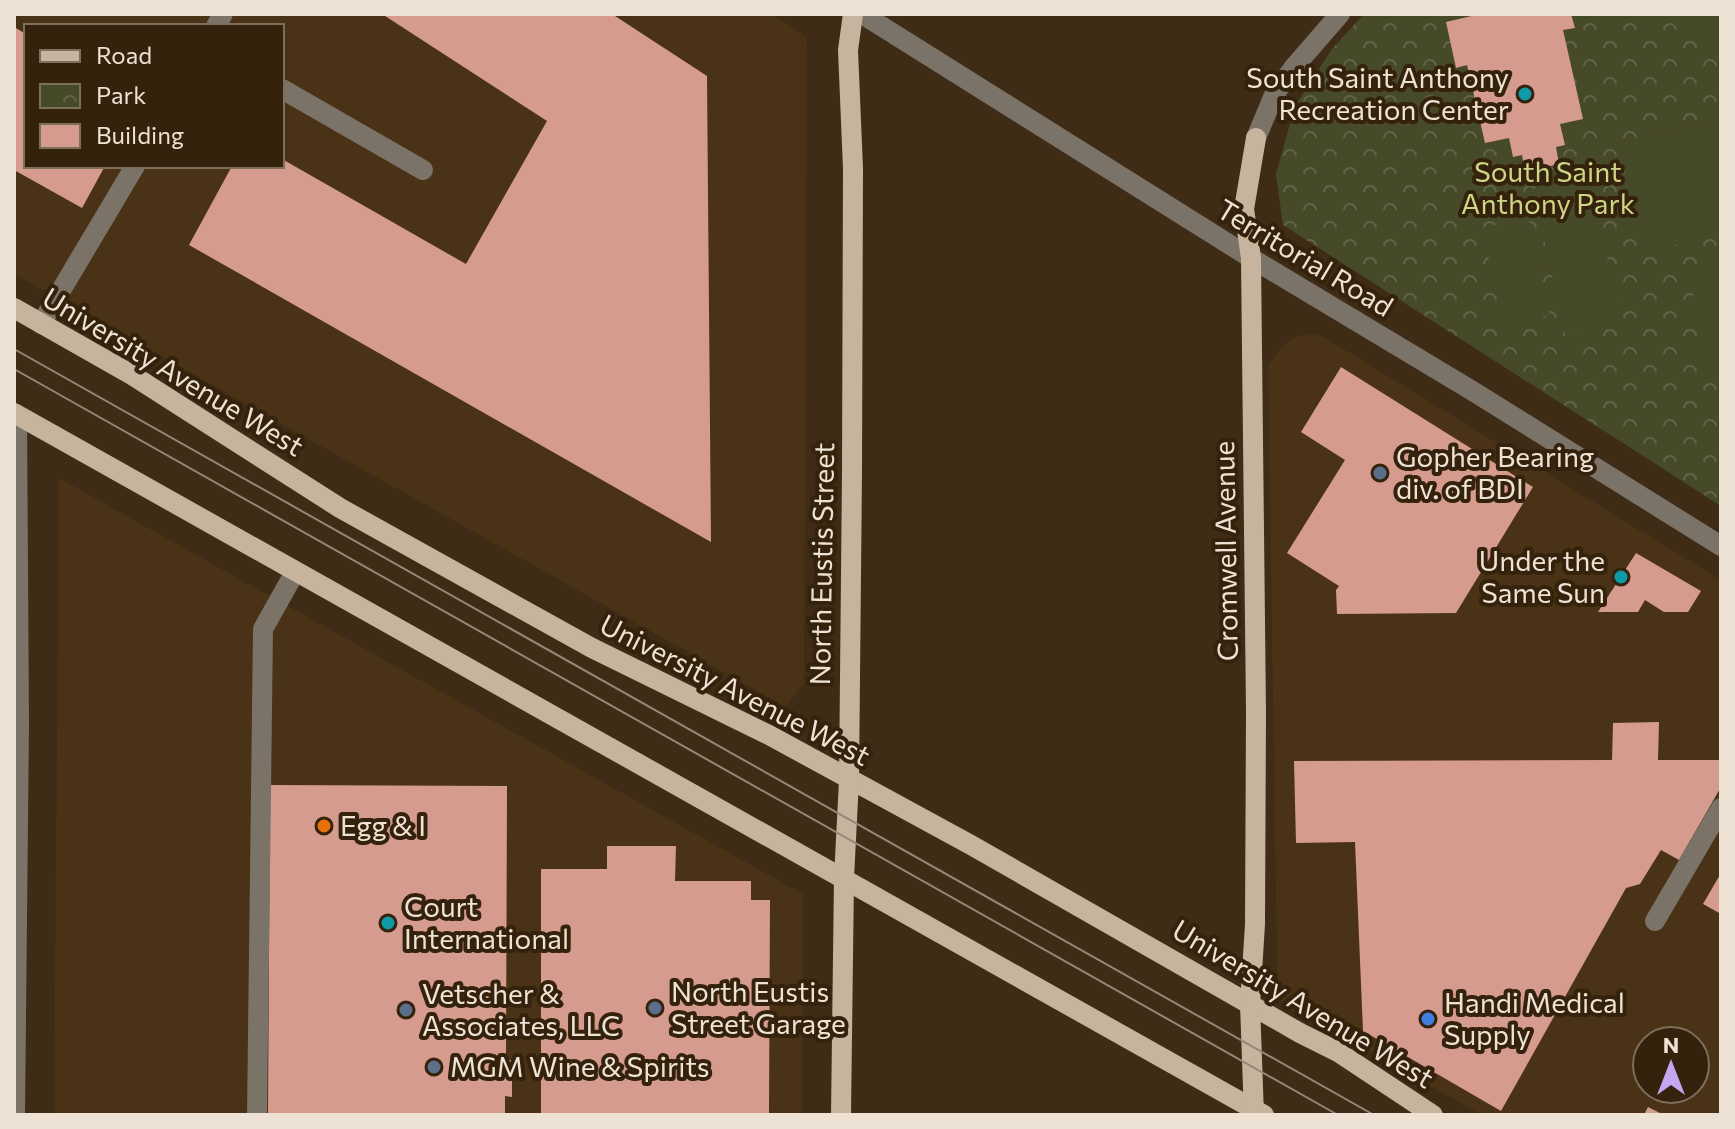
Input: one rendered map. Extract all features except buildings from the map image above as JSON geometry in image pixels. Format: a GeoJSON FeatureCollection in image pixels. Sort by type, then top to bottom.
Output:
{"type":"FeatureCollection","features":[{"type":"Feature","properties":{"kind":"main road","name":"North Eustis Street"},"geometry":{"type":"LineString","coordinates":[[841,1115],[844,878],[849,780],[853,169],[848,50],[853,14]]}},
{"type":"Feature","properties":{"kind":"main road","name":"Cromwell Avenue"},"geometry":{"type":"LineString","coordinates":[[1256,138],[1244,209],[1251,258],[1256,713],[1255,924],[1250,1004],[1257,1113]]}},
{"type":"Feature","properties":{"kind":"main road","name":"University Avenue West"},"geometry":{"type":"LineString","coordinates":[[14,308],[132,375],[340,508],[592,648],[769,735],[971,845],[1338,1052],[1433,1115]]}},
{"type":"Feature","properties":{"kind":"main road"},"geometry":{"type":"LineString","coordinates":[[15,414],[1257,1113]]}},
{"type":"Feature","properties":{"kind":"street","name":"Territorial Road"},"geometry":{"type":"LineString","coordinates":[[862,14],[1251,258],[1721,546]]}},
{"type":"Feature","properties":{"kind":"street","name":"Cromwell Avenue"},"geometry":{"type":"LineString","coordinates":[[1256,138],[1274,95],[1340,14]]}},
{"type":"Feature","properties":{"kind":"street"},"geometry":{"type":"LineString","coordinates":[[284,90],[423,170]]}},
{"type":"Feature","properties":{"kind":"street"},"geometry":{"type":"LineString","coordinates":[[41,324],[134,168]]}},
{"type":"Feature","properties":{"kind":"street"},"geometry":{"type":"LineString","coordinates":[[15,414],[15,1115]]}},
{"type":"Feature","properties":{"kind":"street"},"geometry":{"type":"LineString","coordinates":[[257,1115],[263,629],[295,572]]}},
{"type":"Feature","properties":{"kind":"street"},"geometry":{"type":"LineString","coordinates":[[1655,921],[1721,808]]}},
{"type":"Feature","properties":{"kind":"shaded area"},"geometry":{"type":"Polygon","coordinates":[[[14,14],[772,14],[807,37],[804,683],[786,707],[14,274],[14,14]]]}},
{"type":"Feature","properties":{"kind":"shaded area"},"geometry":{"type":"Polygon","coordinates":[[[1313,334],[1324,337],[1721,580],[1721,1115],[1482,1115],[1288,1006],[1281,997],[1277,970],[1268,365],[1284,344],[1295,337],[1313,334]]]}},
{"type":"Feature","properties":{"kind":"shaded area"},"geometry":{"type":"Polygon","coordinates":[[[59,478],[803,894],[802,1115],[54,1115],[59,478]]]}},
{"type":"Feature","properties":{"kind":"green space","name":"South Saint Anthony Park"},"geometry":{"type":"Polygon","coordinates":[[[1364,14],[1721,14],[1721,506],[1283,225],[1276,174],[1295,106],[1332,49],[1364,14]]]}},
{"type":"Feature","properties":{"kind":"green space"},"geometry":{"type":"Polygon","coordinates":[[[1658,14],[1721,14],[1721,41],[1698,41],[1658,14]]]}},
{"type":"Feature","properties":{"kind":"green space"},"geometry":{"type":"Polygon","coordinates":[[[1721,119],[1721,234],[1643,253],[1619,142],[1721,119]]]}},
{"type":"Feature","properties":{"kind":"green space"},"geometry":{"type":"Polygon","coordinates":[[[1588,176],[1623,325],[1566,338],[1533,189],[1588,176]]]}},
{"type":"Feature","properties":{"kind":"green space"},"geometry":{"type":"Polygon","coordinates":[[[1528,217],[1550,315],[1504,325],[1482,228],[1528,217]]]}},
{"type":"Feature","properties":{"kind":"green space"},"geometry":{"type":"Polygon","coordinates":[[[1721,242],[1719,367],[1699,355],[1693,288],[1713,248],[1721,242]]]}},
{"type":"Feature","properties":{"kind":"tram line"},"geometry":{"type":"LineString","coordinates":[[14,349],[1374,1115]]}},
{"type":"Feature","properties":{"kind":"tram line"},"geometry":{"type":"LineString","coordinates":[[14,369],[1338,1115]]}},
{"type":"Feature","properties":{"kind":"place","name":"South Saint Anthony Recreation Center"},"geometry":{"type":"Point","coordinates":[1525,94]}},
{"type":"Feature","properties":{"kind":"place","name":"Gopher Bearing div. of BDI"},"geometry":{"type":"Point","coordinates":[1380,473]}},
{"type":"Feature","properties":{"kind":"place","name":"Under the Same Sun"},"geometry":{"type":"Point","coordinates":[1621,577]}},
{"type":"Feature","properties":{"kind":"place","name":"Egg & I"},"geometry":{"type":"Point","coordinates":[324,826]}},
{"type":"Feature","properties":{"kind":"place","name":"Court International"},"geometry":{"type":"Point","coordinates":[388,923]}},
{"type":"Feature","properties":{"kind":"place","name":"North Eustis Street Garage"},"geometry":{"type":"Point","coordinates":[655,1008]}},
{"type":"Feature","properties":{"kind":"place","name":"Vetscher & Associates, LLC"},"geometry":{"type":"Point","coordinates":[406,1010]}},
{"type":"Feature","properties":{"kind":"place","name":"Handi Medical Supply"},"geometry":{"type":"Point","coordinates":[1428,1019]}},
{"type":"Feature","properties":{"kind":"place","name":"MGM Wine & Spirits"},"geometry":{"type":"Point","coordinates":[434,1067]}}]}
